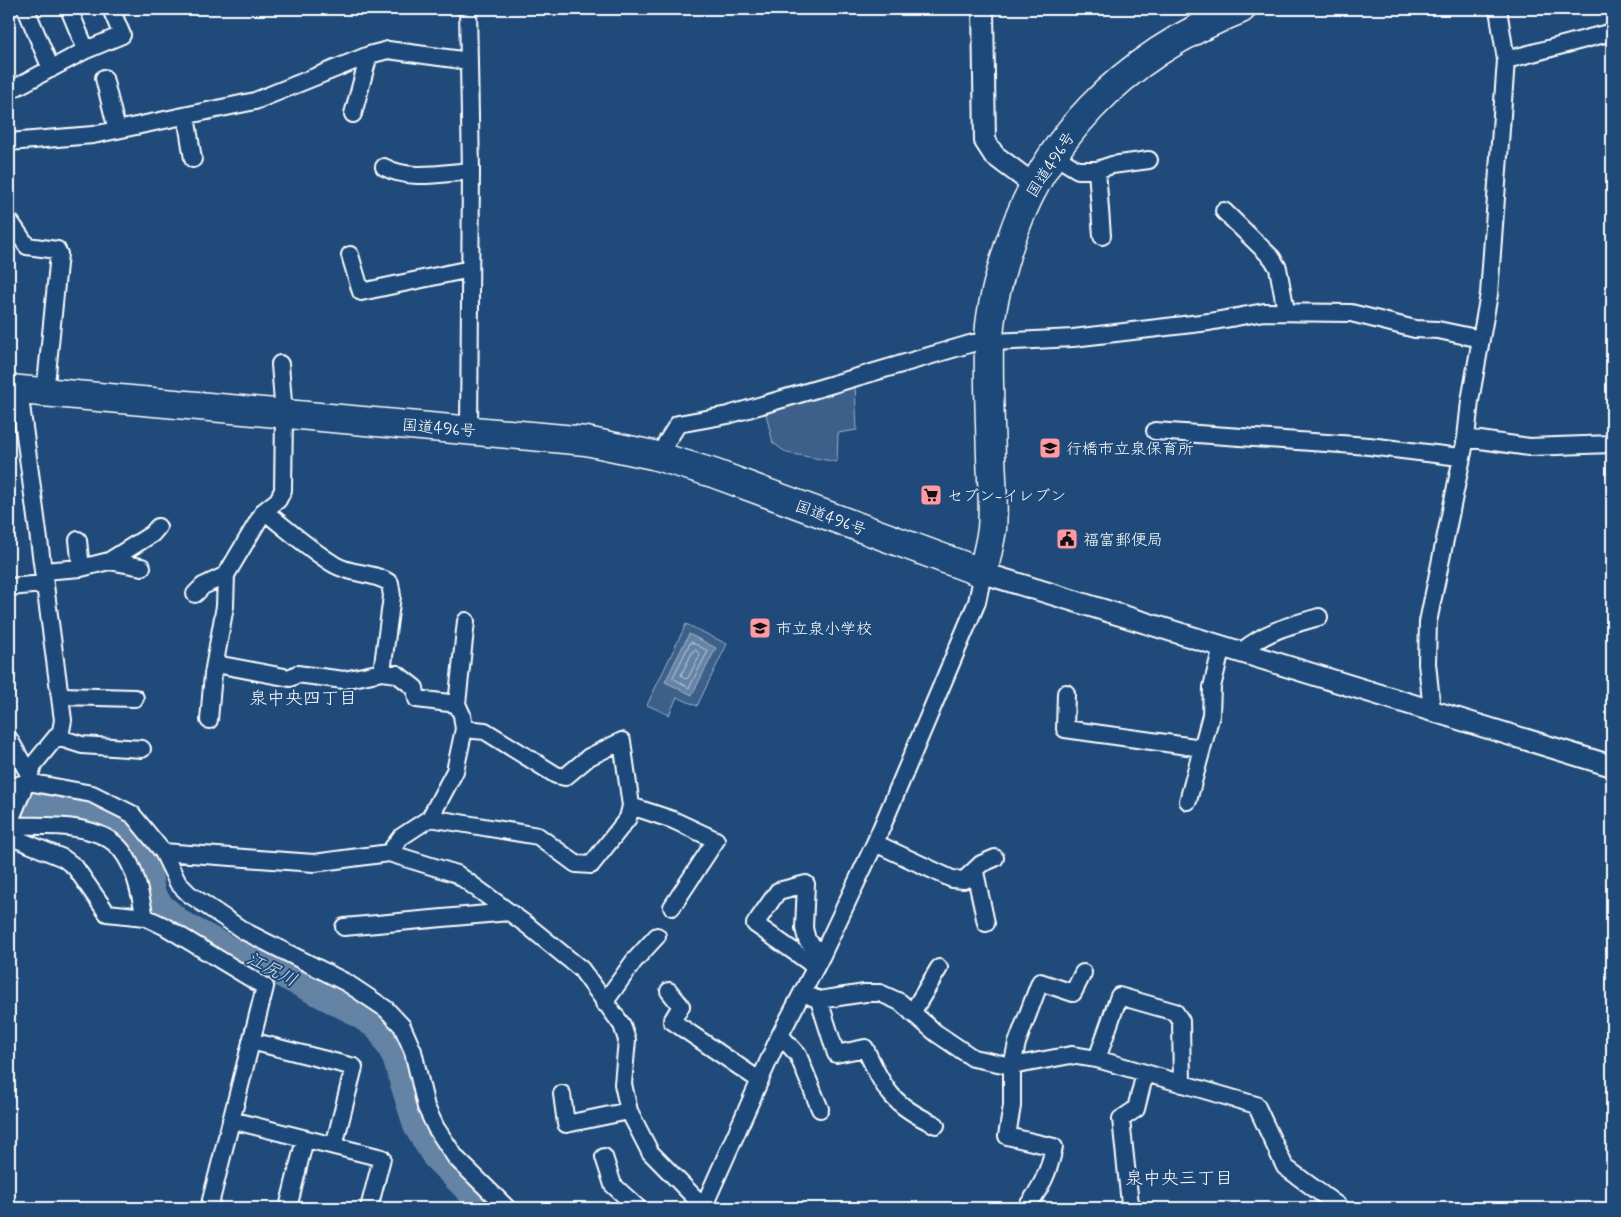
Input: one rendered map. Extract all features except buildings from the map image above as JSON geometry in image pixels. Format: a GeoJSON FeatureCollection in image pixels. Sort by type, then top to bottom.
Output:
{"type":"FeatureCollection","features":[{"type":"Feature","properties":{"kind":"highway","name":"国道496号"},"geometry":{"type":"LineString","coordinates":[[24,391],[469,429],[586,441],[663,458],[713,473],[983,573],[992,529],[993,495],[989,341],[998,280],[1018,220],[1034,185],[1078,121],[1112,86],[1204,16],[1241,9]]}},
{"type":"Feature","properties":{"kind":"street"},"geometry":{"type":"LineString","coordinates":[[26,9],[51,68]]}},
{"type":"Feature","properties":{"kind":"street"},"geometry":{"type":"LineString","coordinates":[[69,9],[86,50]]}},
{"type":"Feature","properties":{"kind":"street"},"geometry":{"type":"LineString","coordinates":[[9,91],[86,50],[122,35],[110,9]]}},
{"type":"Feature","properties":{"kind":"street"},"geometry":{"type":"LineString","coordinates":[[468,9],[470,171],[469,429]]}},
{"type":"Feature","properties":{"kind":"street"},"geometry":{"type":"LineString","coordinates":[[983,9],[985,142],[994,155],[1034,185]]}},
{"type":"Feature","properties":{"kind":"street"},"geometry":{"type":"LineString","coordinates":[[1432,711],[1427,663],[1428,622],[1460,458],[1466,438],[1470,401],[1490,285],[1506,60],[1498,9]]}},
{"type":"Feature","properties":{"kind":"street"},"geometry":{"type":"LineString","coordinates":[[1506,60],[1612,32]]}},
{"type":"Feature","properties":{"kind":"street"},"geometry":{"type":"LineString","coordinates":[[9,142],[93,135],[255,101],[370,55],[388,50],[469,61]]}},
{"type":"Feature","properties":{"kind":"street"},"geometry":{"type":"LineString","coordinates":[[353,114],[370,55]]}},
{"type":"Feature","properties":{"kind":"street"},"geometry":{"type":"LineString","coordinates":[[104,78],[118,130]]}},
{"type":"Feature","properties":{"kind":"street"},"geometry":{"type":"LineString","coordinates":[[186,116],[193,159]]}},
{"type":"Feature","properties":{"kind":"street"},"geometry":{"type":"LineString","coordinates":[[1054,155],[1078,170],[1097,170],[1112,165],[1149,160]]}},
{"type":"Feature","properties":{"kind":"street"},"geometry":{"type":"LineString","coordinates":[[384,167],[397,174],[415,176],[470,171]]}},
{"type":"Feature","properties":{"kind":"street"},"geometry":{"type":"LineString","coordinates":[[1097,170],[1102,236]]}},
{"type":"Feature","properties":{"kind":"street"},"geometry":{"type":"LineString","coordinates":[[1224,211],[1272,258],[1278,268],[1286,311]]}},
{"type":"Feature","properties":{"kind":"street"},"geometry":{"type":"LineString","coordinates":[[9,220],[28,246],[57,250],[59,254],[24,391],[44,577],[63,720],[57,737],[34,764],[9,825],[63,826],[107,837],[122,851],[131,867],[145,917]]}},
{"type":"Feature","properties":{"kind":"street"},"geometry":{"type":"LineString","coordinates":[[350,255],[361,292],[470,269]]}},
{"type":"Feature","properties":{"kind":"street"},"geometry":{"type":"LineString","coordinates":[[663,458],[666,443],[678,424],[728,415],[963,346],[989,341],[1073,338],[1209,322],[1264,312],[1286,311],[1351,313],[1415,329],[1438,330],[1480,339]]}},
{"type":"Feature","properties":{"kind":"street"},"geometry":{"type":"LineString","coordinates":[[209,720],[225,606],[226,575],[264,511],[278,500],[283,490],[284,414],[280,364]]}},
{"type":"Feature","properties":{"kind":"street"},"geometry":{"type":"LineString","coordinates":[[1155,431],[1369,446],[1460,458]]}},
{"type":"Feature","properties":{"kind":"street"},"geometry":{"type":"LineString","coordinates":[[1466,438],[1530,447],[1612,444]]}},
{"type":"Feature","properties":{"kind":"street"},"geometry":{"type":"LineString","coordinates":[[264,511],[334,565],[348,571],[384,579],[390,583],[392,596],[382,672]]}},
{"type":"Feature","properties":{"kind":"street"},"geometry":{"type":"LineString","coordinates":[[9,587],[109,561],[152,534],[158,527]]}},
{"type":"Feature","properties":{"kind":"street"},"geometry":{"type":"LineString","coordinates":[[78,540],[81,568]]}},
{"type":"Feature","properties":{"kind":"street"},"geometry":{"type":"LineString","coordinates":[[109,561],[142,568]]}},
{"type":"Feature","properties":{"kind":"street"},"geometry":{"type":"LineString","coordinates":[[164,852],[314,863],[389,853],[456,874],[509,912],[581,969],[604,1003],[622,1025],[627,1040],[623,1084],[628,1111],[650,1152],[704,1208],[759,1080],[780,1035],[820,961],[874,843],[977,602],[983,573],[1612,766]]}},
{"type":"Feature","properties":{"kind":"street"},"geometry":{"type":"LineString","coordinates":[[195,594],[204,586],[226,575]]}},
{"type":"Feature","properties":{"kind":"street"},"geometry":{"type":"LineString","coordinates":[[1241,652],[1253,642],[1279,628],[1319,617]]}},
{"type":"Feature","properties":{"kind":"street"},"geometry":{"type":"LineString","coordinates":[[389,853],[401,837],[430,818],[456,771],[464,728],[462,715],[457,704],[466,621]]}},
{"type":"Feature","properties":{"kind":"street"},"geometry":{"type":"LineString","coordinates":[[1188,801],[1211,715],[1212,687],[1222,646]]}},
{"type":"Feature","properties":{"kind":"street"},"geometry":{"type":"LineString","coordinates":[[216,664],[290,678],[297,674],[344,680],[382,672],[397,674],[415,688],[417,699],[457,704]]}},
{"type":"Feature","properties":{"kind":"street"},"geometry":{"type":"LineString","coordinates":[[1066,693],[1065,729],[1202,748]]}},
{"type":"Feature","properties":{"kind":"street"},"geometry":{"type":"LineString","coordinates":[[61,696],[135,698]]}},
{"type":"Feature","properties":{"kind":"street"},"geometry":{"type":"LineString","coordinates":[[430,818],[538,836],[576,864],[584,866],[591,865],[628,818],[631,806],[622,741],[589,757],[565,777],[556,775],[485,731],[464,728]]}},
{"type":"Feature","properties":{"kind":"street"},"geometry":{"type":"LineString","coordinates":[[57,737],[82,745],[142,749]]}},
{"type":"Feature","properties":{"kind":"street"},"geometry":{"type":"LineString","coordinates":[[9,739],[29,779]]}},
{"type":"Feature","properties":{"kind":"street"},"geometry":{"type":"LineString","coordinates":[[9,788],[29,779],[92,794],[132,814],[164,852],[178,883],[189,894],[244,931],[347,983],[386,1008],[402,1026],[413,1051],[426,1106],[436,1128],[456,1158],[507,1208]]}},
{"type":"Feature","properties":{"kind":"street"},"geometry":{"type":"LineString","coordinates":[[631,806],[674,820],[716,840],[672,907]]}},
{"type":"Feature","properties":{"kind":"street"},"geometry":{"type":"LineString","coordinates":[[9,836],[62,858],[75,867],[107,913],[145,917],[164,926],[265,987],[208,1208]]}},
{"type":"Feature","properties":{"kind":"street"},"geometry":{"type":"LineString","coordinates":[[874,843],[952,879],[964,880],[982,864],[995,858]]}},
{"type":"Feature","properties":{"kind":"street"},"geometry":{"type":"LineString","coordinates":[[975,872],[986,923]]}},
{"type":"Feature","properties":{"kind":"street"},"geometry":{"type":"LineString","coordinates":[[806,884],[804,928],[806,940],[820,961],[755,924],[778,890],[806,884]]}},
{"type":"Feature","properties":{"kind":"street"},"geometry":{"type":"LineString","coordinates":[[344,927],[509,912]]}},
{"type":"Feature","properties":{"kind":"street"},"geometry":{"type":"LineString","coordinates":[[604,1003],[634,961],[657,936]]}},
{"type":"Feature","properties":{"kind":"street"},"geometry":{"type":"LineString","coordinates":[[912,1012],[939,968]]}},
{"type":"Feature","properties":{"kind":"street"},"geometry":{"type":"LineString","coordinates":[[1026,1208],[1042,1186],[1050,1169],[1054,1147],[1006,1136],[1012,1106],[1012,1066],[1017,1043],[1040,982],[1073,993],[1083,973]]}},
{"type":"Feature","properties":{"kind":"street"},"geometry":{"type":"LineString","coordinates":[[669,991],[681,1006],[672,1021],[759,1080]]}},
{"type":"Feature","properties":{"kind":"street"},"geometry":{"type":"LineString","coordinates":[[802,993],[820,1000],[865,993],[880,994],[900,1002],[936,1033],[974,1058],[1012,1066],[1071,1055],[1097,1059],[1256,1105],[1285,1167],[1341,1208]]}},
{"type":"Feature","properties":{"kind":"street"},"geometry":{"type":"LineString","coordinates":[[1097,1059],[1119,996],[1175,1012],[1182,1021],[1182,1084]]}},
{"type":"Feature","properties":{"kind":"street"},"geometry":{"type":"LineString","coordinates":[[820,1000],[836,1054],[865,1048],[880,1080],[894,1100],[914,1115],[936,1125]]}},
{"type":"Feature","properties":{"kind":"street"},"geometry":{"type":"LineString","coordinates":[[780,1035],[798,1055],[820,1109]]}},
{"type":"Feature","properties":{"kind":"street"},"geometry":{"type":"LineString","coordinates":[[251,1042],[354,1067],[334,1146]]}},
{"type":"Feature","properties":{"kind":"street"},"geometry":{"type":"LineString","coordinates":[[1135,1208],[1130,1204],[1122,1119],[1136,1109],[1145,1073]]}},
{"type":"Feature","properties":{"kind":"street"},"geometry":{"type":"LineString","coordinates":[[562,1094],[566,1124],[628,1111]]}},
{"type":"Feature","properties":{"kind":"street"},"geometry":{"type":"LineString","coordinates":[[231,1120],[382,1158],[369,1208]]}},
{"type":"Feature","properties":{"kind":"street"},"geometry":{"type":"LineString","coordinates":[[288,1208],[305,1139]]}},
{"type":"Feature","properties":{"kind":"street"},"geometry":{"type":"LineString","coordinates":[[604,1157],[613,1185],[638,1208]]}},
{"type":"Feature","properties":{"kind":"shaded area"},"geometry":{"type":"Polygon","coordinates":[[[855,384],[857,430],[838,433],[837,462],[787,453],[773,443],[765,410],[855,384]]]}},
{"type":"Feature","properties":{"kind":"shaded area"},"geometry":{"type":"Polygon","coordinates":[[[686,624],[727,644],[697,706],[677,697],[669,715],[647,705],[686,624]]]}},
{"type":"Feature","properties":{"kind":"water"},"geometry":{"type":"Polygon","coordinates":[[[689,634],[716,648],[692,695],[665,682],[689,634]]]}},
{"type":"Feature","properties":{"kind":"waterway","name":"江尻川"},"geometry":{"type":"LineString","coordinates":[[9,805],[32,803],[70,808],[107,817],[129,834],[146,854],[153,894],[162,906],[182,923],[352,1011],[379,1029],[394,1056],[416,1127],[435,1158],[485,1208]]}},
{"type":"Feature","properties":{"kind":"place","name":"行橋市立泉保育所"},"geometry":{"type":"Point","coordinates":[1050,448]}},
{"type":"Feature","properties":{"kind":"place","name":"セブン-イレブン"},"geometry":{"type":"Point","coordinates":[931,495]}},
{"type":"Feature","properties":{"kind":"place","name":"福富郵便局"},"geometry":{"type":"Point","coordinates":[1067,539]}},
{"type":"Feature","properties":{"kind":"place","name":"市立泉小学校"},"geometry":{"type":"Point","coordinates":[760,628]}},
{"type":"Feature","properties":{"kind":"district","name":"泉中央四丁目"},"geometry":{"type":"Point","coordinates":[303,698]}},
{"type":"Feature","properties":{"kind":"district","name":"泉中央三丁目"},"geometry":{"type":"Point","coordinates":[1179,1178]}}]}
